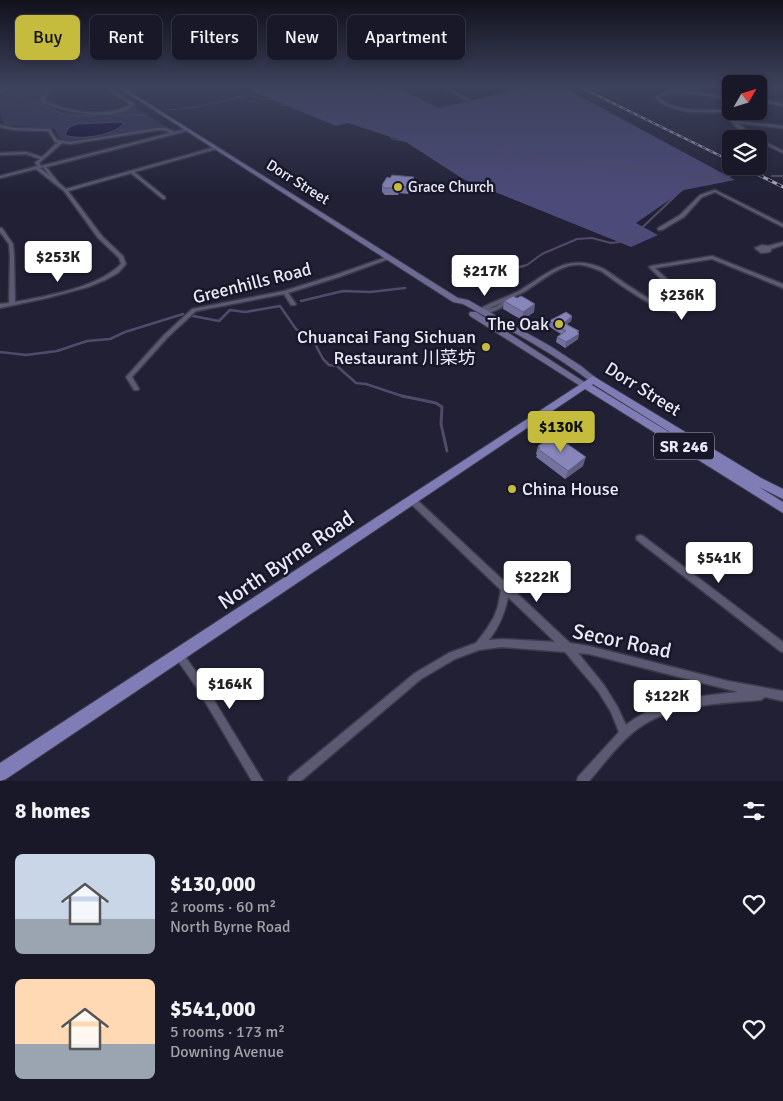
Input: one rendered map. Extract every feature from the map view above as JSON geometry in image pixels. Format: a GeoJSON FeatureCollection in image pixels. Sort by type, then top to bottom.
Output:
{"type":"FeatureCollection","features":[{"type":"Feature","properties":{"kind":"main road","name":"Dorr Street"},"geometry":{"type":"LineString","coordinates":[[178,123],[459,301],[465,302],[484,312],[574,365],[589,382],[783,508]]}},
{"type":"Feature","properties":{"kind":"main road","name":"Dorr Street"},"geometry":{"type":"LineString","coordinates":[[459,301],[458,305],[757,481],[783,494]]}},
{"type":"Feature","properties":{"kind":"main road","name":"North Byrne Road"},"geometry":{"type":"LineString","coordinates":[[0,773],[589,382]]}},
{"type":"Feature","properties":{"kind":"street"},"geometry":{"type":"LineString","coordinates":[[735,123],[742,130],[750,125]]}},
{"type":"Feature","properties":{"kind":"street"},"geometry":{"type":"LineString","coordinates":[[742,123],[783,128]]}},
{"type":"Feature","properties":{"kind":"street"},"geometry":{"type":"LineString","coordinates":[[0,126],[49,130],[56,141],[61,142],[78,142],[158,129],[165,129],[174,133]]}},
{"type":"Feature","properties":{"kind":"street"},"geometry":{"type":"LineString","coordinates":[[0,178],[188,130]]}},
{"type":"Feature","properties":{"kind":"street"},"geometry":{"type":"LineString","coordinates":[[36,163],[61,142]]}},
{"type":"Feature","properties":{"kind":"street"},"geometry":{"type":"LineString","coordinates":[[767,144],[783,152]]}},
{"type":"Feature","properties":{"kind":"street"},"geometry":{"type":"LineString","coordinates":[[65,190],[216,148]]}},
{"type":"Feature","properties":{"kind":"street"},"geometry":{"type":"LineString","coordinates":[[0,155],[26,153],[41,158]]}},
{"type":"Feature","properties":{"kind":"street"},"geometry":{"type":"LineString","coordinates":[[0,155],[21,156],[36,163],[65,190],[100,237],[121,257],[124,264],[121,268],[104,278],[64,292],[0,306]]}},
{"type":"Feature","properties":{"kind":"street"},"geometry":{"type":"LineString","coordinates":[[40,167],[46,177],[58,184]]}},
{"type":"Feature","properties":{"kind":"street"},"geometry":{"type":"LineString","coordinates":[[134,170],[164,198]]}},
{"type":"Feature","properties":{"kind":"street"},"geometry":{"type":"LineString","coordinates":[[660,229],[685,213],[701,196],[715,191],[783,226]]}},
{"type":"Feature","properties":{"kind":"street"},"geometry":{"type":"LineString","coordinates":[[0,230],[10,244],[12,256],[12,304]]}},
{"type":"Feature","properties":{"kind":"street"},"geometry":{"type":"LineString","coordinates":[[768,248],[783,243]]}},
{"type":"Feature","properties":{"kind":"street"},"geometry":{"type":"LineString","coordinates":[[484,312],[491,312],[558,267],[566,264],[583,264],[601,270],[623,285],[675,311],[688,310],[697,300],[696,298],[666,281],[651,267],[702,260],[709,257],[728,262],[783,286]]}},
{"type":"Feature","properties":{"kind":"street","name":"Greenhills Road"},"geometry":{"type":"LineString","coordinates":[[136,389],[129,377],[166,336],[194,310],[285,292],[389,258]]}},
{"type":"Feature","properties":{"kind":"street"},"geometry":{"type":"LineString","coordinates":[[285,292],[293,304]]}},
{"type":"Feature","properties":{"kind":"street"},"geometry":{"type":"LineString","coordinates":[[412,500],[567,647],[602,688],[614,709],[624,734]]}},
{"type":"Feature","properties":{"kind":"street"},"geometry":{"type":"LineString","coordinates":[[640,538],[783,648]]}},
{"type":"Feature","properties":{"kind":"street"},"geometry":{"type":"LineString","coordinates":[[479,646],[499,620],[504,604],[505,590]]}},
{"type":"Feature","properties":{"kind":"street","name":"Secor Road"},"geometry":{"type":"LineString","coordinates":[[293,781],[418,676],[452,656],[479,646],[502,643],[567,647],[597,652],[766,694],[783,696]]}},
{"type":"Feature","properties":{"kind":"street"},"geometry":{"type":"LineString","coordinates":[[179,655],[200,685],[258,781]]}},
{"type":"Feature","properties":{"kind":"street"},"geometry":{"type":"LineString","coordinates":[[582,781],[624,734],[641,720],[673,707],[766,694]]}},
{"type":"Feature","properties":{"kind":"shaded area"},"geometry":{"type":"Polygon","coordinates":[[[3,123],[160,123],[166,127],[69,141],[59,138],[55,129],[3,123]]]}},
{"type":"Feature","properties":{"kind":"shaded area"},"geometry":{"type":"Polygon","coordinates":[[[124,123],[113,131],[97,136],[71,137],[65,135],[69,127],[77,124],[124,123]]]}},
{"type":"Feature","properties":{"kind":"shaded area"},"geometry":{"type":"Polygon","coordinates":[[[330,123],[346,123],[336,126],[330,123]]]}},
{"type":"Feature","properties":{"kind":"shaded area"},"geometry":{"type":"Polygon","coordinates":[[[349,123],[630,123],[722,173],[722,175],[735,180],[684,190],[636,223],[658,235],[631,247],[463,179],[406,142],[349,123]]]}},
{"type":"Feature","properties":{"kind":"building"},"geometry":{"type":"Polygon","coordinates":[[[392,175],[414,177],[408,187],[385,188],[382,185],[387,177],[390,178],[392,175]]]}},
{"type":"Feature","properties":{"kind":"building"},"geometry":{"type":"Polygon","coordinates":[[[513,296],[517,298],[521,296],[535,304],[523,312],[504,301],[513,296]]]}},
{"type":"Feature","properties":{"kind":"building"},"geometry":{"type":"Polygon","coordinates":[[[566,312],[572,316],[564,323],[579,331],[577,332],[579,334],[566,342],[557,337],[566,331],[549,321],[566,312]]]}},
{"type":"Feature","properties":{"kind":"building"},"geometry":{"type":"Polygon","coordinates":[[[552,436],[556,436],[586,457],[568,471],[538,449],[540,448],[538,446],[552,436]]]}},
{"type":"Feature","properties":{"kind":"waterway"},"geometry":{"type":"LineString","coordinates":[[356,123],[388,134],[392,139],[410,142],[429,155],[440,157],[492,155],[602,166]]}},
{"type":"Feature","properties":{"kind":"waterway"},"geometry":{"type":"LineString","coordinates":[[467,123],[497,137],[498,144],[535,158]]}},
{"type":"Feature","properties":{"kind":"waterway"},"geometry":{"type":"LineString","coordinates":[[589,165],[715,177]]}},
{"type":"Feature","properties":{"kind":"waterway"},"geometry":{"type":"LineString","coordinates":[[518,267],[527,265],[542,254],[577,239],[592,238],[611,243],[628,241],[690,182],[730,176]]}},
{"type":"Feature","properties":{"kind":"waterway"},"geometry":{"type":"LineString","coordinates":[[772,176],[783,176]]}},
{"type":"Feature","properties":{"kind":"waterway"},"geometry":{"type":"LineString","coordinates":[[452,276],[524,266]]}},
{"type":"Feature","properties":{"kind":"waterway"},"geometry":{"type":"LineString","coordinates":[[301,301],[343,291],[370,292],[405,288]]}},
{"type":"Feature","properties":{"kind":"waterway"},"geometry":{"type":"LineString","coordinates":[[193,316],[219,321],[230,310],[245,312],[280,306],[296,329],[313,340],[323,359],[329,365],[337,366],[356,383],[366,384],[402,396]]}},
{"type":"Feature","properties":{"kind":"waterway"},"geometry":{"type":"LineString","coordinates":[[0,352],[26,355],[57,351],[87,341],[110,339],[125,332],[183,314]]}},
{"type":"Feature","properties":{"kind":"waterway"},"geometry":{"type":"LineString","coordinates":[[402,396],[436,403],[442,407],[441,424],[447,451]]}},
{"type":"Feature","properties":{"kind":"railway"},"geometry":{"type":"LineString","coordinates":[[654,123],[722,157]]}},
{"type":"Feature","properties":{"kind":"railway"},"geometry":{"type":"LineString","coordinates":[[759,175],[783,187]]}},
{"type":"Feature","properties":{"kind":"place","name":"Grace Church"},"geometry":{"type":"Point","coordinates":[398,187]}},
{"type":"Feature","properties":{"kind":"place","name":"The Oak"},"geometry":{"type":"Point","coordinates":[559,324]}},
{"type":"Feature","properties":{"kind":"place","name":"Chuancai Fang Sichuan Restaurant 川菜坊"},"geometry":{"type":"Point","coordinates":[486,347]}},
{"type":"Feature","properties":{"kind":"place","name":"China House"},"geometry":{"type":"Point","coordinates":[512,489]}}]}
